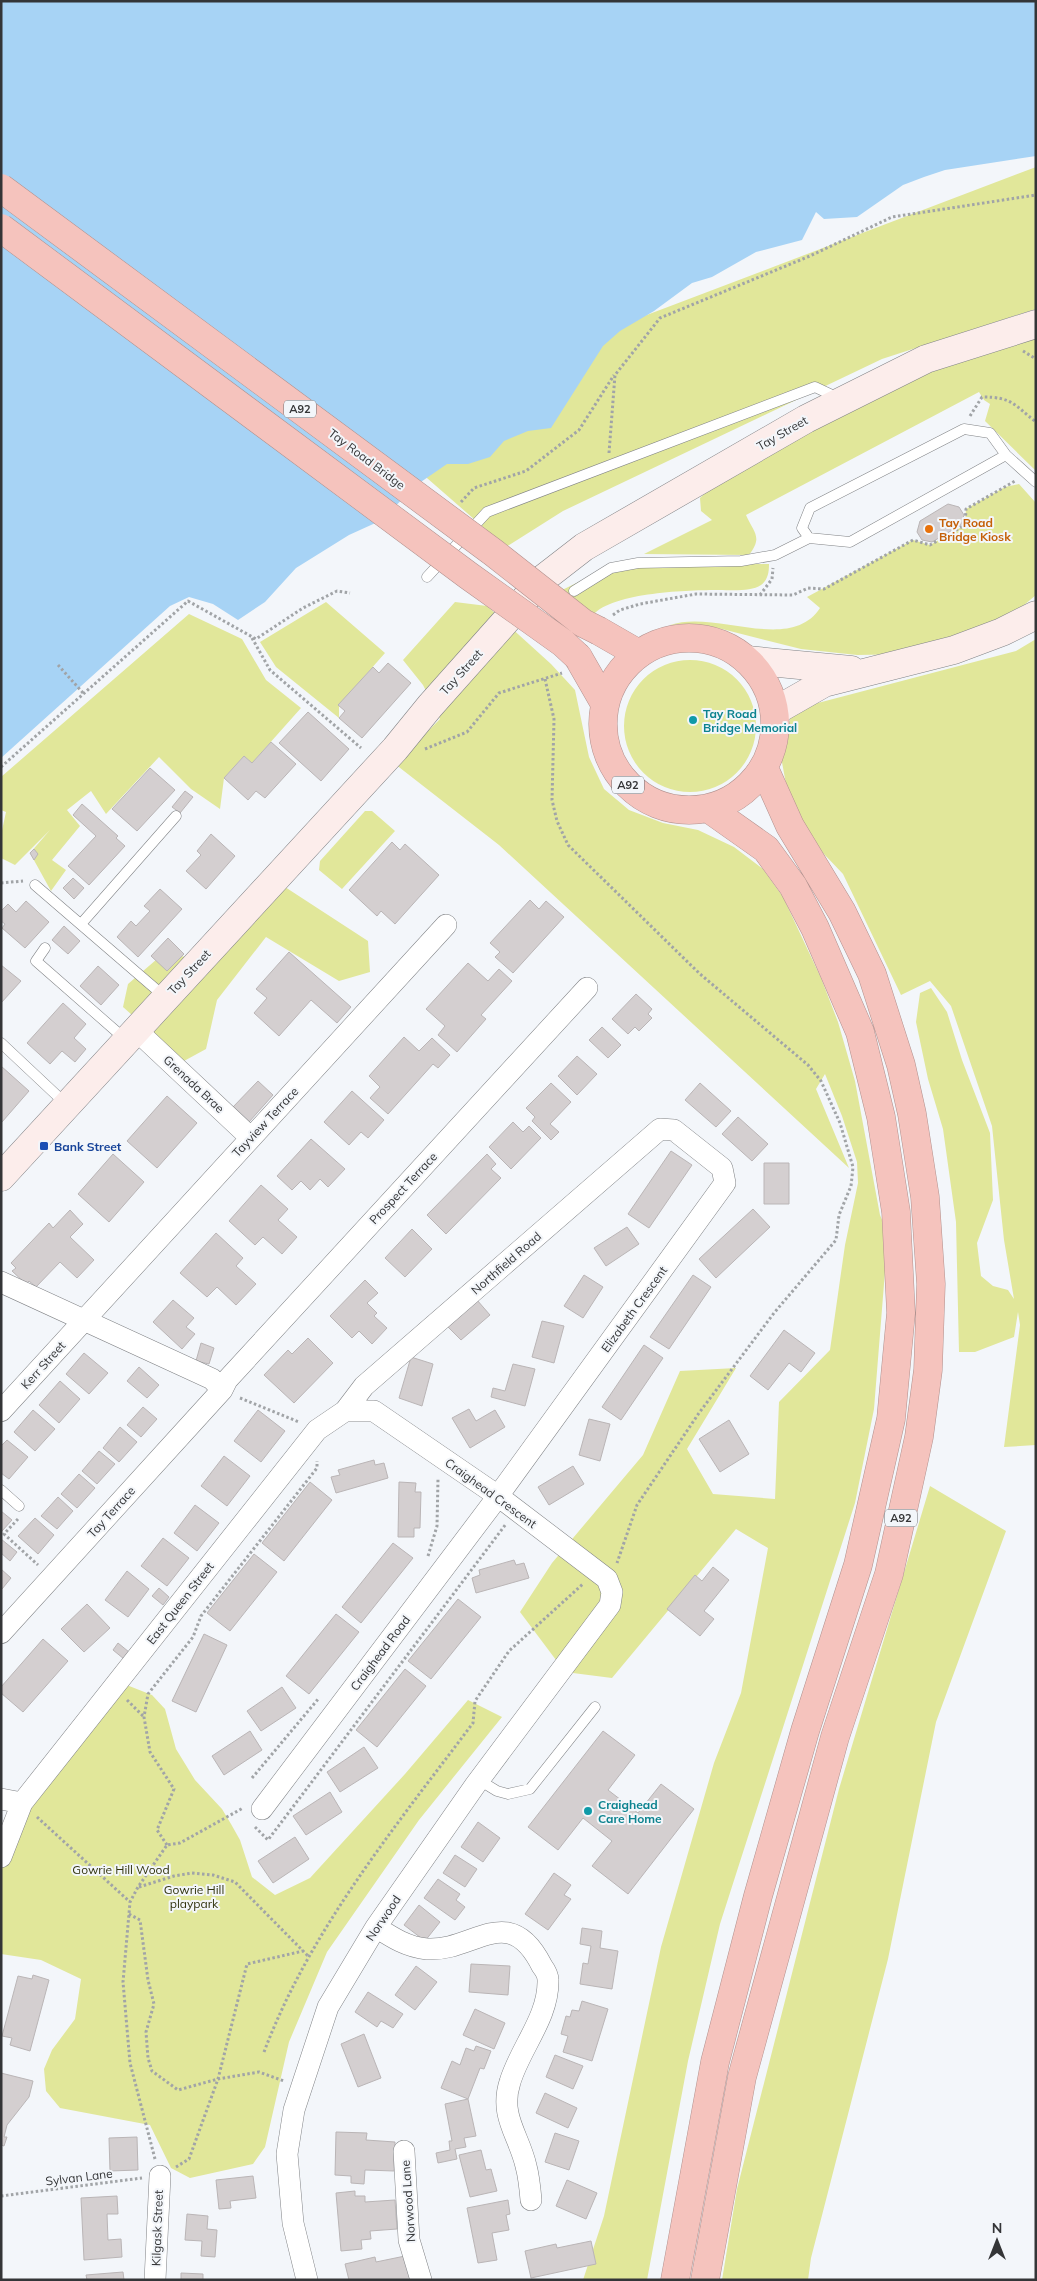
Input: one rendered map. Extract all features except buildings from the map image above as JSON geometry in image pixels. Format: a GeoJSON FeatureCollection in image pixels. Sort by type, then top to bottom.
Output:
{"type":"FeatureCollection","features":[{"type":"Feature","properties":{"kind":"highway","name":"Tay Road Bridge"},"geometry":{"type":"LineString","coordinates":[[1,188],[478,541],[583,623],[605,625],[640,654]]}},
{"type":"Feature","properties":{"kind":"highway","name":"A92"},"geometry":{"type":"LineString","coordinates":[[1,228],[469,576],[563,643],[574,663],[605,704]]}},
{"type":"Feature","properties":{"kind":"highway","name":"A92"},"geometry":{"type":"LineString","coordinates":[[694,638],[717,643],[747,660],[768,689],[774,712],[771,751],[764,768],[750,785],[730,800],[708,808],[676,810],[647,800],[626,783],[608,756],[603,732],[605,704],[612,684],[625,667],[640,654],[660,643],[694,638]]}},
{"type":"Feature","properties":{"kind":"highway","name":"A92"},"geometry":{"type":"LineString","coordinates":[[705,2280],[742,2077],[835,1737],[889,1574],[919,1437],[928,1370],[931,1284],[926,1197],[912,1114],[901,1065],[872,974],[842,912],[790,826],[764,768]]}},
{"type":"Feature","properties":{"kind":"highway","name":"A92"},"geometry":{"type":"LineString","coordinates":[[675,2280],[715,2062],[758,1896],[805,1731],[858,1565],[891,1419],[901,1313],[894,1203],[881,1118],[860,1032],[815,928],[793,886],[766,849],[708,808]]}},
{"type":"Feature","properties":{"kind":"main road","name":"Tay Street"},"geometry":{"type":"LineString","coordinates":[[1,1177],[395,749],[430,706],[544,578],[584,547],[806,419],[926,359],[1036,324]]}},
{"type":"Feature","properties":{"kind":"main road"},"geometry":{"type":"LineString","coordinates":[[774,712],[824,683],[865,671],[954,650],[1002,632],[1036,615]]}},
{"type":"Feature","properties":{"kind":"main road"},"geometry":{"type":"LineString","coordinates":[[747,660],[865,671]]}},
{"type":"Feature","properties":{"kind":"street","name":"Tayview Terrace"},"geometry":{"type":"LineString","coordinates":[[84,1320],[446,925]]}},
{"type":"Feature","properties":{"kind":"street","name":"Prospect Terrace"},"geometry":{"type":"LineString","coordinates":[[227,1392],[228,1380],[587,988]]}},
{"type":"Feature","properties":{"kind":"street","name":"Grenada Brae"},"geometry":{"type":"LineString","coordinates":[[131,1035],[252,1138]]}},
{"type":"Feature","properties":{"kind":"street","name":"Northfield Road"},"geometry":{"type":"LineString","coordinates":[[346,1411],[364,1386],[660,1129],[674,1130]]}},
{"type":"Feature","properties":{"kind":"street","name":"Elizabeth Crescent"},"geometry":{"type":"LineString","coordinates":[[498,1496],[725,1183],[722,1168],[674,1130]]}},
{"type":"Feature","properties":{"kind":"street"},"geometry":{"type":"LineString","coordinates":[[1,1282],[212,1378],[227,1392]]}},
{"type":"Feature","properties":{"kind":"street","name":"Kerr Street"},"geometry":{"type":"LineString","coordinates":[[1,1411],[84,1320]]}},
{"type":"Feature","properties":{"kind":"street","name":"Tay Terrace"},"geometry":{"type":"LineString","coordinates":[[1,1634],[227,1392]]}},
{"type":"Feature","properties":{"kind":"street","name":"East Queen Street"},"geometry":{"type":"LineString","coordinates":[[1,1857],[20,1806],[317,1430],[346,1411]]}},
{"type":"Feature","properties":{"kind":"street","name":"Craighead Crescent"},"geometry":{"type":"LineString","coordinates":[[346,1411],[374,1411],[498,1496],[607,1579],[612,1592],[610,1605]]}},
{"type":"Feature","properties":{"kind":"street","name":"Craighead Road"},"geometry":{"type":"LineString","coordinates":[[262,1809],[498,1496]]}},
{"type":"Feature","properties":{"kind":"street","name":"Norwood"},"geometry":{"type":"LineString","coordinates":[[307,2280],[293,2223],[287,2154],[294,2110],[328,2007],[376,1927],[479,1780],[610,1605]]}},
{"type":"Feature","properties":{"kind":"street"},"geometry":{"type":"LineString","coordinates":[[376,1927],[406,1946],[429,1949],[452,1946],[476,1936],[498,1932],[519,1936],[535,1950],[548,1978],[544,2008],[509,2083],[506,2112],[535,2186]]}},
{"type":"Feature","properties":{"kind":"street","name":"Norwood Lane"},"geometry":{"type":"LineString","coordinates":[[404,2151],[409,2240],[421,2280]]}},
{"type":"Feature","properties":{"kind":"street","name":"Kilgask Street"},"geometry":{"type":"LineString","coordinates":[[155,2280],[160,2176]]}},
{"type":"Feature","properties":{"kind":"lane"},"geometry":{"type":"LineString","coordinates":[[427,577],[487,512],[815,387],[832,395],[838,403]]}},
{"type":"Feature","properties":{"kind":"lane"},"geometry":{"type":"LineString","coordinates":[[809,538],[802,528],[810,508],[964,429],[990,433],[1006,455],[1036,482]]}},
{"type":"Feature","properties":{"kind":"lane"},"geometry":{"type":"LineString","coordinates":[[574,591],[611,568],[629,565],[741,561],[775,555],[809,538],[850,542],[1006,455]]}},
{"type":"Feature","properties":{"kind":"lane"},"geometry":{"type":"LineString","coordinates":[[81,924],[176,816]]}},
{"type":"Feature","properties":{"kind":"lane"},"geometry":{"type":"LineString","coordinates":[[35,885],[166,997]]}},
{"type":"Feature","properties":{"kind":"lane"},"geometry":{"type":"LineString","coordinates":[[45,948],[36,961],[99,1018],[131,1035]]}},
{"type":"Feature","properties":{"kind":"lane"},"geometry":{"type":"LineString","coordinates":[[1,1043],[67,1105]]}},
{"type":"Feature","properties":{"kind":"lane"},"geometry":{"type":"LineString","coordinates":[[1,1490],[20,1512]]}},
{"type":"Feature","properties":{"kind":"lane"},"geometry":{"type":"LineString","coordinates":[[479,1780],[497,1791],[508,1794],[530,1789],[595,1707]]}},
{"type":"Feature","properties":{"kind":"path"},"geometry":{"type":"LineString","coordinates":[[457,508],[474,488],[526,471],[578,430],[615,374],[660,318],[810,256],[892,217],[1036,196]]}},
{"type":"Feature","properties":{"kind":"path"},"geometry":{"type":"LineString","coordinates":[[609,466],[615,374]]}},
{"type":"Feature","properties":{"kind":"path"},"geometry":{"type":"LineString","coordinates":[[972,411],[982,397],[993,397],[1015,404],[1036,422]]}},
{"type":"Feature","properties":{"kind":"path"},"geometry":{"type":"LineString","coordinates":[[605,625],[620,610],[696,594],[793,596],[808,588],[824,588],[913,540],[930,545],[965,525],[966,509],[1020,479]]}},
{"type":"Feature","properties":{"kind":"path"},"geometry":{"type":"LineString","coordinates":[[760,596],[772,579],[775,555]]}},
{"type":"Feature","properties":{"kind":"path"},"geometry":{"type":"LineString","coordinates":[[1,767],[188,601],[256,639],[303,608],[337,591],[350,593]]}},
{"type":"Feature","properties":{"kind":"path"},"geometry":{"type":"LineString","coordinates":[[252,637],[270,670],[361,748]]}},
{"type":"Feature","properties":{"kind":"path"},"geometry":{"type":"LineString","coordinates":[[429,747],[467,732],[499,693],[545,679],[574,663]]}},
{"type":"Feature","properties":{"kind":"path"},"geometry":{"type":"LineString","coordinates":[[58,665],[84,694]]}},
{"type":"Feature","properties":{"kind":"path"},"geometry":{"type":"LineString","coordinates":[[545,679],[554,719],[552,800],[556,821],[568,845],[700,974],[808,1065],[821,1081],[840,1123],[853,1167],[852,1186],[840,1216],[836,1240],[774,1312],[699,1413],[637,1505],[617,1563]]}},
{"type":"Feature","properties":{"kind":"path"},"geometry":{"type":"LineString","coordinates":[[1,883],[23,881],[35,885]]}},
{"type":"Feature","properties":{"kind":"path"},"geometry":{"type":"LineString","coordinates":[[166,1845],[157,1830],[174,1789],[150,1752],[144,1717],[148,1694],[193,1637],[201,1616],[317,1468],[320,1444],[317,1430],[227,1392]]}},
{"type":"Feature","properties":{"kind":"path"},"geometry":{"type":"LineString","coordinates":[[426,1560],[437,1526],[439,1456]]}},
{"type":"Feature","properties":{"kind":"path"},"geometry":{"type":"LineString","coordinates":[[20,1512],[4,1534],[52,1578]]}},
{"type":"Feature","properties":{"kind":"path"},"geometry":{"type":"LineString","coordinates":[[264,2052],[271,2032],[309,1957],[340,1905],[472,1723],[475,1701],[509,1651],[585,1582]]}},
{"type":"Feature","properties":{"kind":"path"},"geometry":{"type":"LineString","coordinates":[[115,1687],[144,1717]]}},
{"type":"Feature","properties":{"kind":"path"},"geometry":{"type":"LineString","coordinates":[[252,1778],[324,1692]]}},
{"type":"Feature","properties":{"kind":"path"},"geometry":{"type":"LineString","coordinates":[[20,1806],[130,1902]]}},
{"type":"Feature","properties":{"kind":"path"},"geometry":{"type":"LineString","coordinates":[[262,1809],[180,1843],[166,1845],[130,1902],[123,1982],[128,2048],[130,2063],[160,2176],[188,2160],[218,2079],[247,1964],[303,1951]]}},
{"type":"Feature","properties":{"kind":"path"},"geometry":{"type":"LineString","coordinates":[[138,1887],[174,1876],[192,1873],[213,1875],[235,1882],[309,1957]]}},
{"type":"Feature","properties":{"kind":"path"},"geometry":{"type":"LineString","coordinates":[[130,1914],[140,1920],[148,1980],[154,2004],[146,2032],[148,2058],[152,2071],[178,2090],[218,2079],[259,2072],[289,2083]]}},
{"type":"Feature","properties":{"kind":"path","name":"Sylvan Lane"},"geometry":{"type":"LineString","coordinates":[[1,2196],[160,2176]]}},
{"type":"Feature","properties":{"kind":"green space"},"geometry":{"type":"Polygon","coordinates":[[[1036,167],[1036,309],[882,359],[563,511],[506,547],[404,458],[623,324],[1036,167]]]}},
{"type":"Feature","properties":{"kind":"green space"},"geometry":{"type":"Polygon","coordinates":[[[1036,333],[1036,471],[985,421],[990,404],[984,400],[979,392],[746,515],[756,535],[756,544],[749,555],[644,554],[712,520],[701,511],[700,498],[711,487],[740,468],[917,375],[1036,333]]]}},
{"type":"Feature","properties":{"kind":"green space"},"geometry":{"type":"Polygon","coordinates":[[[1019,484],[1036,503],[1036,595],[1017,611],[912,654],[857,655],[801,649],[722,629],[691,624],[670,625],[688,622],[708,622],[751,628],[790,628],[807,621],[820,608],[807,597],[913,540],[930,545],[965,525],[966,509],[1005,487],[1019,484]]]}},
{"type":"Feature","properties":{"kind":"green space"},"geometry":{"type":"Polygon","coordinates":[[[769,564],[765,581],[752,589],[672,592],[634,597],[603,607],[593,615],[558,592],[601,571],[635,565],[769,564]]]}},
{"type":"Feature","properties":{"kind":"green space"},"geometry":{"type":"Polygon","coordinates":[[[326,602],[385,653],[339,705],[339,718],[276,667],[260,642],[326,602]]]}},
{"type":"Feature","properties":{"kind":"green space"},"geometry":{"type":"Polygon","coordinates":[[[455,602],[487,606],[551,664],[575,690],[589,757],[604,789],[629,810],[663,823],[698,830],[734,847],[763,869],[783,897],[821,978],[838,1022],[855,1081],[880,1215],[888,1234],[874,1409],[855,1503],[720,1924],[688,2061],[647,2280],[583,2280],[604,2216],[661,1947],[714,1763],[741,1693],[768,1548],[736,1529],[612,1678],[565,1672],[520,1612],[552,1563],[643,1455],[680,1371],[736,1368],[687,1449],[713,1494],[775,1499],[779,1402],[830,1350],[845,1245],[858,1183],[857,1162],[842,1116],[825,1074],[816,1089],[849,1168],[499,845],[395,764],[440,719],[423,685],[403,660],[455,602]]]}},
{"type":"Feature","properties":{"kind":"green space"},"geometry":{"type":"Polygon","coordinates":[[[189,614],[242,639],[266,680],[301,708],[252,763],[244,756],[224,778],[220,809],[191,789],[159,757],[106,814],[91,791],[67,810],[80,826],[52,860],[66,870],[51,891],[30,853],[50,830],[15,865],[1,858],[1,835],[6,812],[1,810],[1,777],[189,614]]]}},
{"type":"Feature","properties":{"kind":"green space"},"geometry":{"type":"Polygon","coordinates":[[[1036,639],[1036,1445],[1004,1447],[1020,1325],[1018,1312],[1014,1337],[975,1352],[959,1352],[956,1222],[943,1129],[928,1079],[916,1022],[920,993],[931,988],[947,1012],[962,1060],[990,1133],[993,1200],[977,1243],[981,1276],[993,1286],[1008,1290],[1014,1299],[1004,1240],[992,1126],[951,1006],[930,981],[901,995],[843,874],[823,853],[789,800],[781,757],[791,715],[814,704],[1016,651],[1036,639]]]}},
{"type":"Feature","properties":{"kind":"green space"},"geometry":{"type":"Polygon","coordinates":[[[690,660],[703,661],[715,665],[737,679],[751,701],[755,713],[755,739],[751,751],[737,773],[715,787],[703,791],[690,792],[677,791],[665,787],[643,773],[629,751],[625,739],[624,726],[625,713],[629,701],[643,679],[665,665],[677,661],[690,660]]]}},
{"type":"Feature","properties":{"kind":"green space"},"geometry":{"type":"Polygon","coordinates":[[[365,811],[372,811],[395,831],[342,889],[319,870],[320,861],[365,811]]]}},
{"type":"Feature","properties":{"kind":"green space"},"geometry":{"type":"Polygon","coordinates":[[[285,887],[368,941],[370,972],[339,981],[266,937],[217,1000],[206,1049],[184,1061],[123,1007],[128,984],[164,953],[208,961],[285,887]]]}},
{"type":"Feature","properties":{"kind":"green space"},"geometry":{"type":"Polygon","coordinates":[[[930,1486],[1006,1531],[936,1722],[888,1959],[811,2258],[808,2280],[722,2280],[737,2189],[839,1789],[930,1486]]]}},
{"type":"Feature","properties":{"kind":"green space","name":"Gowrie Hill Wood"},"geometry":{"type":"Polygon","coordinates":[[[119,1682],[152,1695],[165,1709],[176,1749],[195,1780],[222,1809],[231,1824],[240,1840],[252,1877],[275,1895],[310,1878],[405,1774],[468,1700],[502,1717],[419,1820],[327,1952],[289,2042],[265,2147],[253,2164],[190,2178],[171,2168],[150,2125],[60,2108],[46,2091],[44,2069],[52,2050],[75,2019],[81,1979],[41,1960],[1,1954],[1,1857],[22,1803],[119,1682]]]}},
{"type":"Feature","properties":{"kind":"water"},"geometry":{"type":"Polygon","coordinates":[[[1,1],[1036,1],[1036,156],[945,170],[924,177],[903,185],[857,217],[824,219],[816,212],[802,240],[756,252],[712,277],[692,283],[654,311],[620,331],[603,346],[551,428],[528,431],[504,441],[490,457],[468,464],[447,464],[415,486],[382,520],[349,535],[296,568],[265,602],[238,620],[213,604],[189,597],[170,606],[1,758],[1,1]]]}},
{"type":"Feature","properties":{"kind":"place","name":"Tay Road Bridge Kiosk"},"geometry":{"type":"Point","coordinates":[929,529]}},
{"type":"Feature","properties":{"kind":"place","name":"Tay Road Bridge Memorial"},"geometry":{"type":"Point","coordinates":[693,720]}},
{"type":"Feature","properties":{"kind":"place","name":"Bank Street"},"geometry":{"type":"Point","coordinates":[44,1146]}},
{"type":"Feature","properties":{"kind":"place","name":"Craighead Care Home"},"geometry":{"type":"Point","coordinates":[588,1811]}},
{"type":"Feature","properties":{"kind":"park label","name":"Gowrie Hill playpark"},"geometry":{"type":"Point","coordinates":[194,1896]}}]}
